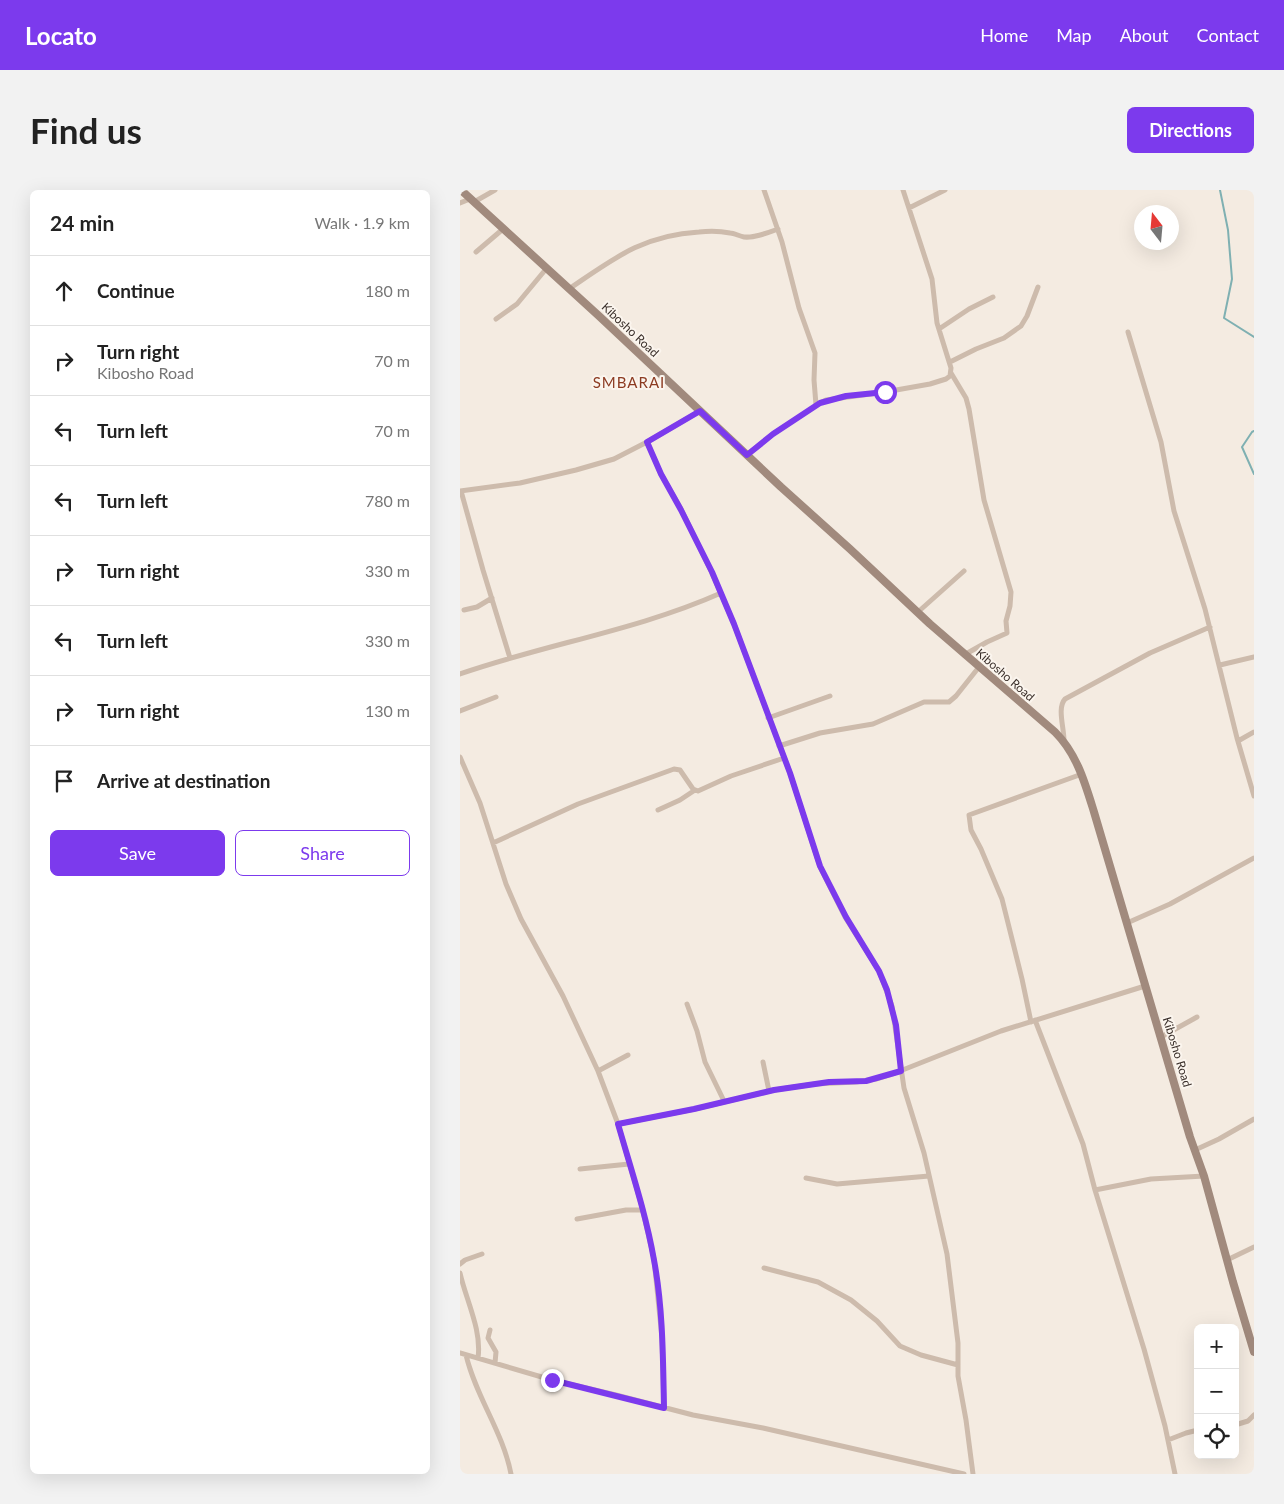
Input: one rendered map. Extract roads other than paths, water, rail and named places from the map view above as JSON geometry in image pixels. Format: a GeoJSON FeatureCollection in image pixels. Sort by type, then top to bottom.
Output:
{"type":"FeatureCollection","features":[{"type":"Feature","properties":{"kind":"street","name":"Kibosho Road"},"geometry":{"type":"LineString","coordinates":[[461,190],[964,655],[1064,741],[1071,751],[1082,774],[1204,1176],[1254,1352]]}},
{"type":"Feature","properties":{"kind":"street"},"geometry":{"type":"LineString","coordinates":[[460,203],[472,201],[495,190]]}},
{"type":"Feature","properties":{"kind":"street"},"geometry":{"type":"LineString","coordinates":[[764,190],[778,229],[814,353],[816,405]]}},
{"type":"Feature","properties":{"kind":"street"},"geometry":{"type":"LineString","coordinates":[[903,190],[932,279],[939,329],[950,362],[951,373],[966,398],[970,409],[984,500],[1010,592],[1010,606],[1006,622],[1007,633],[964,655]]}},
{"type":"Feature","properties":{"kind":"street"},"geometry":{"type":"LineString","coordinates":[[908,208],[945,190]]}},
{"type":"Feature","properties":{"kind":"street"},"geometry":{"type":"LineString","coordinates":[[476,252],[503,228]]}},
{"type":"Feature","properties":{"kind":"street"},"geometry":{"type":"LineString","coordinates":[[569,289],[602,265],[623,253],[661,238],[676,234],[716,231],[743,237],[778,229]]}},
{"type":"Feature","properties":{"kind":"street"},"geometry":{"type":"LineString","coordinates":[[496,320],[517,304],[546,268]]}},
{"type":"Feature","properties":{"kind":"street"},"geometry":{"type":"LineString","coordinates":[[950,362],[1004,338],[1021,326],[1027,316],[1038,287]]}},
{"type":"Feature","properties":{"kind":"street"},"geometry":{"type":"LineString","coordinates":[[939,329],[969,308],[992,297]]}},
{"type":"Feature","properties":{"kind":"street"},"geometry":{"type":"LineString","coordinates":[[1128,332],[1161,442],[1174,511],[1198,582],[1238,741],[1254,796]]}},
{"type":"Feature","properties":{"kind":"street"},"geometry":{"type":"LineString","coordinates":[[747,455],[773,434],[826,400],[930,384],[946,379],[951,373]]}},
{"type":"Feature","properties":{"kind":"street"},"geometry":{"type":"LineString","coordinates":[[510,658],[461,491],[520,483],[614,459],[700,411]]}},
{"type":"Feature","properties":{"kind":"street"},"geometry":{"type":"LineString","coordinates":[[647,442],[661,474],[681,510],[721,593],[734,624],[784,758],[820,866],[846,917],[879,971],[887,990],[896,1025],[901,1071],[929,1176],[947,1254],[958,1343],[959,1384],[973,1474]]}},
{"type":"Feature","properties":{"kind":"street"},"geometry":{"type":"LineString","coordinates":[[918,612],[964,571]]}},
{"type":"Feature","properties":{"kind":"street"},"geometry":{"type":"LineString","coordinates":[[460,674],[510,658],[625,627],[695,604],[721,593]]}},
{"type":"Feature","properties":{"kind":"street"},"geometry":{"type":"LineString","coordinates":[[464,610],[477,607],[492,598]]}},
{"type":"Feature","properties":{"kind":"street"},"geometry":{"type":"LineString","coordinates":[[1064,741],[1060,710],[1065,699],[1150,653],[1210,626]]}},
{"type":"Feature","properties":{"kind":"street"},"geometry":{"type":"LineString","coordinates":[[1220,665],[1254,657]]}},
{"type":"Feature","properties":{"kind":"street"},"geometry":{"type":"LineString","coordinates":[[779,746],[820,733],[873,724],[924,702],[949,702],[979,668]]}},
{"type":"Feature","properties":{"kind":"street"},"geometry":{"type":"LineString","coordinates":[[768,718],[830,696]]}},
{"type":"Feature","properties":{"kind":"street"},"geometry":{"type":"LineString","coordinates":[[460,711],[496,697]]}},
{"type":"Feature","properties":{"kind":"street"},"geometry":{"type":"LineString","coordinates":[[1238,741],[1254,732]]}},
{"type":"Feature","properties":{"kind":"street"},"geometry":{"type":"LineString","coordinates":[[460,757],[480,803],[506,884],[520,919],[563,996],[598,1071],[618,1124],[643,1210],[654,1259],[662,1338],[664,1408]]}},
{"type":"Feature","properties":{"kind":"street"},"geometry":{"type":"LineString","coordinates":[[658,810],[680,800],[695,790],[702,790],[731,776],[784,758]]}},
{"type":"Feature","properties":{"kind":"street"},"geometry":{"type":"LineString","coordinates":[[493,843],[578,804],[674,769],[680,770],[695,790]]}},
{"type":"Feature","properties":{"kind":"street"},"geometry":{"type":"LineString","coordinates":[[1082,774],[969,814],[971,830],[1002,899],[1033,1021],[1083,1144],[1095,1190],[1144,1349],[1175,1474]]}},
{"type":"Feature","properties":{"kind":"street"},"geometry":{"type":"LineString","coordinates":[[1127,923],[1170,904],[1254,858]]}},
{"type":"Feature","properties":{"kind":"street"},"geometry":{"type":"LineString","coordinates":[[618,1124],[694,1109],[769,1091],[822,1083],[866,1081],[901,1071],[959,1047],[1033,1021],[1145,986]]}},
{"type":"Feature","properties":{"kind":"street"},"geometry":{"type":"LineString","coordinates":[[687,1004],[697,1031],[705,1062],[724,1101]]}},
{"type":"Feature","properties":{"kind":"street"},"geometry":{"type":"LineString","coordinates":[[1161,1037],[1197,1016]]}},
{"type":"Feature","properties":{"kind":"street"},"geometry":{"type":"LineString","coordinates":[[598,1071],[628,1055]]}},
{"type":"Feature","properties":{"kind":"street"},"geometry":{"type":"LineString","coordinates":[[763,1062],[769,1091]]}},
{"type":"Feature","properties":{"kind":"street"},"geometry":{"type":"LineString","coordinates":[[1195,1150],[1254,1119]]}},
{"type":"Feature","properties":{"kind":"street"},"geometry":{"type":"LineString","coordinates":[[580,1169],[630,1164]]}},
{"type":"Feature","properties":{"kind":"street"},"geometry":{"type":"LineString","coordinates":[[806,1178],[837,1184],[929,1176]]}},
{"type":"Feature","properties":{"kind":"street"},"geometry":{"type":"LineString","coordinates":[[1095,1190],[1150,1179],[1204,1176]]}},
{"type":"Feature","properties":{"kind":"street"},"geometry":{"type":"LineString","coordinates":[[576,1219],[626,1210],[643,1210]]}},
{"type":"Feature","properties":{"kind":"street"},"geometry":{"type":"LineString","coordinates":[[1227,1260],[1254,1247]]}},
{"type":"Feature","properties":{"kind":"street"},"geometry":{"type":"LineString","coordinates":[[460,1264],[465,1260],[482,1254]]}},
{"type":"Feature","properties":{"kind":"street"},"geometry":{"type":"LineString","coordinates":[[764,1268],[818,1282],[851,1300],[878,1321],[900,1346],[921,1355],[958,1365]]}},
{"type":"Feature","properties":{"kind":"street"},"geometry":{"type":"LineString","coordinates":[[460,1273],[477,1330],[478,1358]]}},
{"type":"Feature","properties":{"kind":"street"},"geometry":{"type":"LineString","coordinates":[[490,1330],[488,1338],[496,1352],[495,1363]]}},
{"type":"Feature","properties":{"kind":"street"},"geometry":{"type":"LineString","coordinates":[[460,1353],[552,1380],[664,1408],[964,1474]]}},
{"type":"Feature","properties":{"kind":"street"},"geometry":{"type":"LineString","coordinates":[[466,1355],[471,1373],[504,1447],[511,1474]]}},
{"type":"Feature","properties":{"kind":"street"},"geometry":{"type":"LineString","coordinates":[[1239,1424],[1248,1421],[1254,1415]]}},
{"type":"Feature","properties":{"kind":"street"},"geometry":{"type":"LineString","coordinates":[[1168,1440],[1194,1431]]}},
{"type":"Feature","properties":{"kind":"waterway"},"geometry":{"type":"LineString","coordinates":[[1220,190],[1228,230],[1232,279],[1224,318],[1254,337]]}},
{"type":"Feature","properties":{"kind":"waterway"},"geometry":{"type":"LineString","coordinates":[[1254,431],[1242,447],[1254,474]]}},
{"type":"Feature","properties":{"kind":"district","name":"SMBARAI"},"geometry":{"type":"Point","coordinates":[629,383]}}]}
